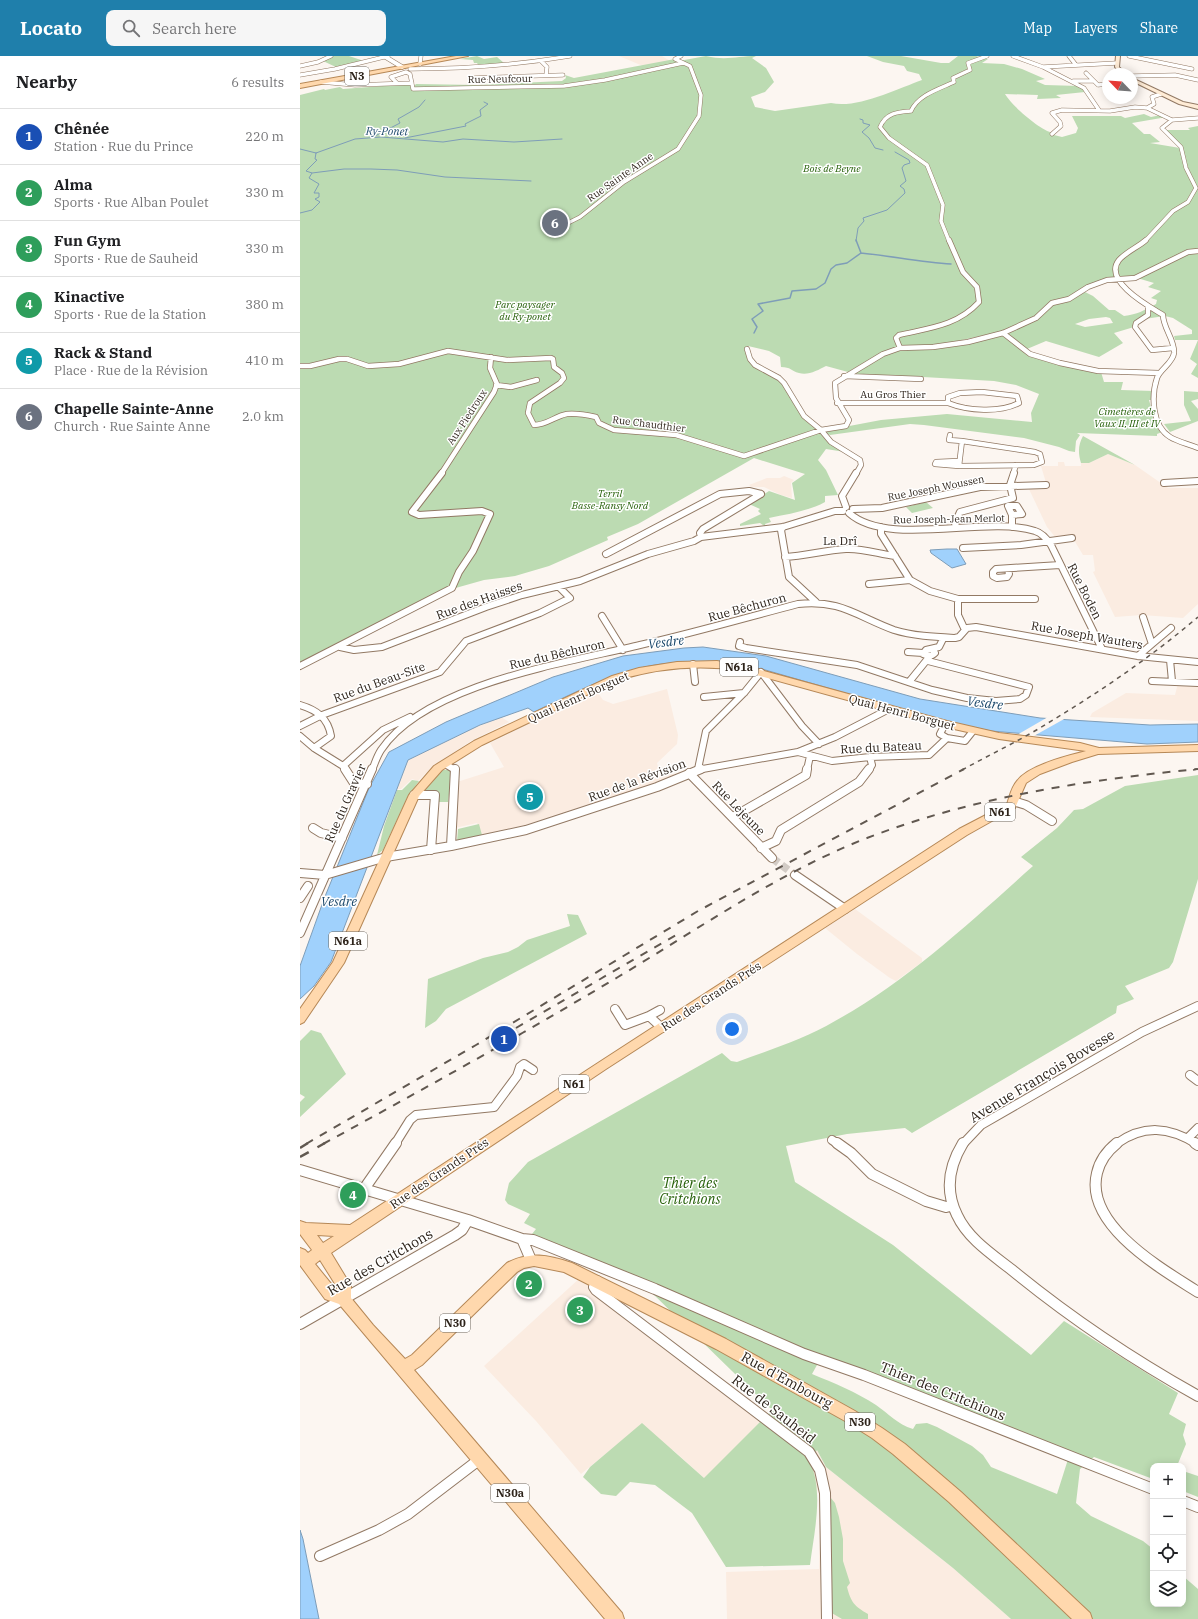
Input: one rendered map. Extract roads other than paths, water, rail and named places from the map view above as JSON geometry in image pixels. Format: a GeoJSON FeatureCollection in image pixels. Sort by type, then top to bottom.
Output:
{"type":"FeatureCollection","features":[{"type":"Feature","properties":{"kind":"main road","name":"N3"},"geometry":{"type":"LineString","coordinates":[[300,86],[465,56]]}},
{"type":"Feature","properties":{"kind":"main road"},"geometry":{"type":"LineString","coordinates":[[1118,56],[1117,63],[1118,68]]}},
{"type":"Feature","properties":{"kind":"main road"},"geometry":{"type":"LineString","coordinates":[[1138,83],[1181,103],[1198,107]]}},
{"type":"Feature","properties":{"kind":"main road","name":"Quai Henri Borguet"},"geometry":{"type":"LineString","coordinates":[[300,1019],[338,963],[414,794],[428,778],[445,764],[478,743],[615,678],[662,666],[716,664],[761,672],[889,709],[973,731],[1082,750]]}},
{"type":"Feature","properties":{"kind":"main road","name":"N61"},"geometry":{"type":"LineString","coordinates":[[1014,801],[1017,789],[1022,781],[1028,776],[1082,750],[1099,751],[1198,748]]}},
{"type":"Feature","properties":{"kind":"main road","name":"Rue des Grands Prés"},"geometry":{"type":"LineString","coordinates":[[303,1258],[322,1252],[399,1199],[963,832],[1010,806],[1014,801]]}},
{"type":"Feature","properties":{"kind":"main road"},"geometry":{"type":"LineString","coordinates":[[302,1228],[352,1231]]}},
{"type":"Feature","properties":{"kind":"main road"},"geometry":{"type":"LineString","coordinates":[[302,1228],[322,1252],[344,1286],[344,1300]]}},
{"type":"Feature","properties":{"kind":"main road"},"geometry":{"type":"LineString","coordinates":[[303,1258],[330,1295],[344,1300],[368,1330],[403,1368]]}},
{"type":"Feature","properties":{"kind":"main road","name":"N30"},"geometry":{"type":"LineString","coordinates":[[403,1368],[417,1360],[510,1269],[531,1260],[543,1260],[571,1269],[596,1281]]}},
{"type":"Feature","properties":{"kind":"main road","name":"Rue d'Embourg"},"geometry":{"type":"LineString","coordinates":[[596,1281],[727,1347],[838,1408],[877,1433],[955,1497],[1084,1619]]}},
{"type":"Feature","properties":{"kind":"main road","name":"N30a"},"geometry":{"type":"LineString","coordinates":[[403,1368],[616,1619]]}},
{"type":"Feature","properties":{"kind":"street"},"geometry":{"type":"LineString","coordinates":[[300,66],[318,62],[331,56]]}},
{"type":"Feature","properties":{"kind":"street"},"geometry":{"type":"LineString","coordinates":[[300,75],[335,69],[386,56],[410,74],[412,85]]}},
{"type":"Feature","properties":{"kind":"street"},"geometry":{"type":"LineString","coordinates":[[420,56],[420,64]]}},
{"type":"Feature","properties":{"kind":"street"},"geometry":{"type":"LineString","coordinates":[[397,83],[391,77],[404,68],[446,70],[541,61],[562,56],[570,56]]}},
{"type":"Feature","properties":{"kind":"street"},"geometry":{"type":"LineString","coordinates":[[680,56],[675,58],[683,63]]}},
{"type":"Feature","properties":{"kind":"street"},"geometry":{"type":"LineString","coordinates":[[900,348],[896,338],[898,335],[931,329],[954,322],[978,303],[977,287],[963,272],[941,221],[942,202],[927,165],[889,138],[880,127],[884,117],[888,114],[912,111],[913,106],[922,99],[939,88],[954,82],[954,78],[957,75],[970,70],[968,63],[987,56]]}},
{"type":"Feature","properties":{"kind":"street"},"geometry":{"type":"LineString","coordinates":[[1013,56],[1043,67],[1073,81],[1084,88],[1099,110]]}},
{"type":"Feature","properties":{"kind":"street"},"geometry":{"type":"LineString","coordinates":[[1068,56],[1076,65]]}},
{"type":"Feature","properties":{"kind":"street"},"geometry":{"type":"LineString","coordinates":[[1128,56],[1195,70],[1198,77],[1196,79],[1175,75],[1138,78]]}},
{"type":"Feature","properties":{"kind":"street"},"geometry":{"type":"LineString","coordinates":[[541,61],[547,67],[546,75]]}},
{"type":"Feature","properties":{"kind":"street","name":"Rue Neufcour"},"geometry":{"type":"LineString","coordinates":[[320,82],[355,85],[397,83],[412,85],[564,86],[605,80],[683,63]]}},
{"type":"Feature","properties":{"kind":"street","name":"Rue Sainte Anne"},"geometry":{"type":"LineString","coordinates":[[566,224],[580,217],[624,182],[650,167],[659,159],[678,149],[699,116],[701,95],[690,66],[683,63]]}},
{"type":"Feature","properties":{"kind":"street"},"geometry":{"type":"LineString","coordinates":[[1043,67],[1117,63]]}},
{"type":"Feature","properties":{"kind":"street"},"geometry":{"type":"LineString","coordinates":[[1086,74],[1098,85],[1102,85]]}},
{"type":"Feature","properties":{"kind":"street"},"geometry":{"type":"LineString","coordinates":[[472,78],[563,75]]}},
{"type":"Feature","properties":{"kind":"street"},"geometry":{"type":"LineString","coordinates":[[1073,81],[1094,81]]}},
{"type":"Feature","properties":{"kind":"street"},"geometry":{"type":"LineString","coordinates":[[1052,134],[1061,126],[1060,122],[1052,114],[1056,111],[1147,108],[1154,104],[1152,97],[1161,94]]}},
{"type":"Feature","properties":{"kind":"street"},"geometry":{"type":"LineString","coordinates":[[1147,108],[1172,120],[1198,118]]}},
{"type":"Feature","properties":{"kind":"street"},"geometry":{"type":"LineString","coordinates":[[1172,120],[1162,128],[1181,147],[1186,168],[1196,188],[1192,199],[1180,209],[1173,211],[1141,244],[1120,259],[1117,264],[1116,271],[1124,287],[1148,306],[1163,315],[1163,322],[1173,348],[1173,356],[1171,360],[1159,373],[1153,408],[1156,418],[1165,433],[1170,437],[1198,448]]}},
{"type":"Feature","properties":{"kind":"street"},"geometry":{"type":"LineString","coordinates":[[821,430],[848,424],[849,420],[837,403],[834,394],[835,383],[843,376],[883,354],[900,348],[933,348],[968,342],[1003,333],[1036,318],[1052,303],[1069,299],[1099,282],[1135,278],[1188,252],[1198,251]]}},
{"type":"Feature","properties":{"kind":"street"},"geometry":{"type":"LineString","coordinates":[[1148,306],[1148,315],[1136,323],[1135,327],[1152,350],[1173,348]]}},
{"type":"Feature","properties":{"kind":"street"},"geometry":{"type":"LineString","coordinates":[[1003,333],[1030,354],[1060,363],[1098,371],[1159,373]]}},
{"type":"Feature","properties":{"kind":"street"},"geometry":{"type":"LineString","coordinates":[[747,348],[750,359],[755,365],[779,378],[804,416],[821,430],[831,442],[857,457],[862,463],[842,496],[848,510]]}},
{"type":"Feature","properties":{"kind":"street"},"geometry":{"type":"LineString","coordinates":[[300,366],[310,366],[339,359],[347,359],[358,364],[368,366],[399,364],[439,352],[456,352],[491,357]]}},
{"type":"Feature","properties":{"kind":"street","name":"Rue Chaudthier"},"geometry":{"type":"LineString","coordinates":[[491,357],[514,360],[553,359],[554,366],[564,376],[563,380],[530,402],[528,413],[530,420],[536,426],[542,425],[567,414],[587,415],[596,418],[600,423],[614,430],[676,435],[744,456],[821,430]]}},
{"type":"Feature","properties":{"kind":"street","name":"Aux Piedroux"},"geometry":{"type":"LineString","coordinates":[[300,666],[340,647],[454,586],[459,572],[473,551],[490,513],[482,511],[419,515],[412,512],[438,480],[494,392],[496,385],[490,368],[491,357]]}},
{"type":"Feature","properties":{"kind":"street"},"geometry":{"type":"LineString","coordinates":[[843,376],[922,378]]}},
{"type":"Feature","properties":{"kind":"street"},"geometry":{"type":"LineString","coordinates":[[496,385],[511,387],[537,380]]}},
{"type":"Feature","properties":{"kind":"street","name":"Au Gros Thier"},"geometry":{"type":"LineString","coordinates":[[837,403],[948,403],[961,408],[1010,408],[1019,403],[1017,396],[1007,393],[956,393],[948,398],[948,403]]}},
{"type":"Feature","properties":{"kind":"street"},"geometry":{"type":"LineString","coordinates":[[950,434],[949,440],[962,441],[1035,452],[1042,456],[1042,462],[1040,464],[1016,465],[958,463],[962,441]]}},
{"type":"Feature","properties":{"kind":"street"},"geometry":{"type":"LineString","coordinates":[[956,527],[955,522],[960,512],[1013,498],[1010,485],[1016,465]]}},
{"type":"Feature","properties":{"kind":"street"},"geometry":{"type":"LineString","coordinates":[[1164,483],[1198,481]]}},
{"type":"Feature","properties":{"kind":"street","name":"Rue Joseph Woussen"},"geometry":{"type":"LineString","coordinates":[[701,537],[783,527],[835,511],[876,509],[963,490],[1010,485],[1046,486]]}},
{"type":"Feature","properties":{"kind":"street"},"geometry":{"type":"LineString","coordinates":[[606,554],[720,494],[749,491],[761,494],[703,529],[700,533],[701,537]]}},
{"type":"Feature","properties":{"kind":"street","name":"Rue Joseph-Jean Merlot"},"geometry":{"type":"LineString","coordinates":[[848,510],[857,520],[881,528],[915,530],[956,527],[1012,527],[1036,531],[1049,542]]}},
{"type":"Feature","properties":{"kind":"street"},"geometry":{"type":"LineString","coordinates":[[1012,515],[1012,527]]}},
{"type":"Feature","properties":{"kind":"street"},"geometry":{"type":"LineString","coordinates":[[783,527],[781,530],[789,577],[816,602],[843,607],[895,630],[943,639],[959,637],[965,630],[962,625],[957,605],[958,599]]}},
{"type":"Feature","properties":{"kind":"street"},"geometry":{"type":"LineString","coordinates":[[881,528],[881,534],[910,580],[930,591],[958,599],[1035,599]]}},
{"type":"Feature","properties":{"kind":"street","name":"Rue des Haisses"},"geometry":{"type":"LineString","coordinates":[[340,647],[354,650],[382,647],[508,600],[580,581],[648,554],[694,541],[701,537]]}},
{"type":"Feature","properties":{"kind":"street"},"geometry":{"type":"LineString","coordinates":[[963,548],[1049,542],[1072,538]]}},
{"type":"Feature","properties":{"kind":"street","name":"Rue Boden"},"geometry":{"type":"LineString","coordinates":[[1049,542],[1102,649]]}},
{"type":"Feature","properties":{"kind":"street","name":"La Drî"},"geometry":{"type":"LineString","coordinates":[[785,557],[804,556],[814,552],[848,549],[895,556]]}},
{"type":"Feature","properties":{"kind":"street"},"geometry":{"type":"LineString","coordinates":[[1008,569],[1060,565]]}},
{"type":"Feature","properties":{"kind":"street"},"geometry":{"type":"LineString","coordinates":[[869,584],[910,580]]}},
{"type":"Feature","properties":{"kind":"street","name":"Rue du Beau-Site"},"geometry":{"type":"LineString","coordinates":[[314,748],[332,736],[329,726],[322,715],[440,672],[466,641],[540,613],[545,609],[570,598],[559,587]]}},
{"type":"Feature","properties":{"kind":"street","name":"Rue Bêchuron"},"geometry":{"type":"LineString","coordinates":[[684,635],[798,604],[816,602]]}},
{"type":"Feature","properties":{"kind":"street"},"geometry":{"type":"LineString","coordinates":[[602,616],[623,650]]}},
{"type":"Feature","properties":{"kind":"street"},"geometry":{"type":"LineString","coordinates":[[1143,617],[1152,644]]}},
{"type":"Feature","properties":{"kind":"street","name":"Rue Joseph Wauters"},"geometry":{"type":"LineString","coordinates":[[965,630],[971,627],[1000,630],[1138,656],[1198,662]]}},
{"type":"Feature","properties":{"kind":"street"},"geometry":{"type":"LineString","coordinates":[[1138,656],[1171,628]]}},
{"type":"Feature","properties":{"kind":"street","name":"Rue du Bêchuron"},"geometry":{"type":"LineString","coordinates":[[438,705],[488,682],[684,635]]}},
{"type":"Feature","properties":{"kind":"street"},"geometry":{"type":"LineString","coordinates":[[909,682],[939,646],[943,639]]}},
{"type":"Feature","properties":{"kind":"street"},"geometry":{"type":"LineString","coordinates":[[740,642],[739,646],[746,648],[857,665],[946,693],[996,701],[1023,698],[1029,687],[930,656],[926,650],[923,653],[908,652]]}},
{"type":"Feature","properties":{"kind":"street"},"geometry":{"type":"LineString","coordinates":[[1170,660],[1172,681]]}},
{"type":"Feature","properties":{"kind":"street"},"geometry":{"type":"LineString","coordinates":[[693,664],[695,682]]}},
{"type":"Feature","properties":{"kind":"street"},"geometry":{"type":"LineString","coordinates":[[698,769],[706,731],[744,693],[761,672],[802,726],[819,744]]}},
{"type":"Feature","properties":{"kind":"street"},"geometry":{"type":"LineString","coordinates":[[1152,682],[1172,681],[1198,683]]}},
{"type":"Feature","properties":{"kind":"street"},"geometry":{"type":"LineString","coordinates":[[704,697],[744,693]]}},
{"type":"Feature","properties":{"kind":"street"},"geometry":{"type":"LineString","coordinates":[[300,705],[322,715]]}},
{"type":"Feature","properties":{"kind":"street","name":"Rue du Gravier"},"geometry":{"type":"LineString","coordinates":[[300,933],[324,875],[367,784],[380,752],[388,740],[397,731],[419,715],[438,705]]}},
{"type":"Feature","properties":{"kind":"street","name":"Rue de la Révision"},"geometry":{"type":"LineString","coordinates":[[300,873],[324,875],[386,857],[431,850],[526,830],[656,787],[698,769],[798,752],[862,724],[889,709]]}},
{"type":"Feature","properties":{"kind":"street"},"geometry":{"type":"LineString","coordinates":[[300,726],[322,715]]}},
{"type":"Feature","properties":{"kind":"street"},"geometry":{"type":"LineString","coordinates":[[343,766],[383,730],[410,717],[419,715]]}},
{"type":"Feature","properties":{"kind":"street"},"geometry":{"type":"LineString","coordinates":[[945,724],[940,734],[947,738],[965,741],[973,731]]}},
{"type":"Feature","properties":{"kind":"street"},"geometry":{"type":"LineString","coordinates":[[300,736],[314,748],[343,766],[354,783],[367,784]]}},
{"type":"Feature","properties":{"kind":"street","name":"Rue du Bateau"},"geometry":{"type":"LineString","coordinates":[[798,752],[832,761],[870,757],[929,755],[947,738]]}},
{"type":"Feature","properties":{"kind":"street"},"geometry":{"type":"LineString","coordinates":[[733,817],[806,775],[810,756]]}},
{"type":"Feature","properties":{"kind":"street"},"geometry":{"type":"LineString","coordinates":[[761,848],[776,842],[781,830],[859,782],[872,765],[870,757]]}},
{"type":"Feature","properties":{"kind":"street"},"geometry":{"type":"LineString","coordinates":[[445,764],[455,768],[451,846]]}},
{"type":"Feature","properties":{"kind":"street","name":"Rue Lejeune"},"geometry":{"type":"LineString","coordinates":[[689,773],[772,858]]}},
{"type":"Feature","properties":{"kind":"street"},"geometry":{"type":"LineString","coordinates":[[414,794],[435,795],[431,850]]}},
{"type":"Feature","properties":{"kind":"street"},"geometry":{"type":"LineString","coordinates":[[1014,801],[1026,805],[1052,821]]}},
{"type":"Feature","properties":{"kind":"street"},"geometry":{"type":"LineString","coordinates":[[313,828],[321,833],[342,838]]}},
{"type":"Feature","properties":{"kind":"street"},"geometry":{"type":"LineString","coordinates":[[795,875],[845,909]]}},
{"type":"Feature","properties":{"kind":"street"},"geometry":{"type":"LineString","coordinates":[[301,895],[308,886]]}},
{"type":"Feature","properties":{"kind":"street","name":"Avenue François Bovesse"},"geometry":{"type":"LineString","coordinates":[[1198,1006],[1142,1032],[981,1125],[970,1134],[961,1145],[954,1157],[950,1174],[953,1205],[956,1215],[963,1226],[978,1241],[1072,1319],[1147,1367],[1198,1396]]}},
{"type":"Feature","properties":{"kind":"street"},"geometry":{"type":"LineString","coordinates":[[615,1009],[625,1025],[660,1010]]}},
{"type":"Feature","properties":{"kind":"street"},"geometry":{"type":"LineString","coordinates":[[649,1016],[662,1028]]}},
{"type":"Feature","properties":{"kind":"street"},"geometry":{"type":"LineString","coordinates":[[364,1189],[384,1162],[410,1120],[416,1115],[494,1107],[517,1076],[520,1066],[524,1064],[533,1070]]}},
{"type":"Feature","properties":{"kind":"street"},"geometry":{"type":"LineString","coordinates":[[1190,1075],[1198,1081]]}},
{"type":"Feature","properties":{"kind":"street"},"geometry":{"type":"LineString","coordinates":[[1189,1137],[1198,1128]]}},
{"type":"Feature","properties":{"kind":"street"},"geometry":{"type":"LineString","coordinates":[[1198,1145],[1189,1137],[1166,1130],[1153,1129],[1140,1132],[1122,1139],[1111,1148],[1100,1161],[1094,1184],[1102,1208],[1108,1220],[1122,1236],[1140,1251],[1198,1292]]}},
{"type":"Feature","properties":{"kind":"street"},"geometry":{"type":"LineString","coordinates":[[832,1140],[850,1153],[872,1174],[926,1201],[946,1207],[953,1205]]}},
{"type":"Feature","properties":{"kind":"street"},"geometry":{"type":"LineString","coordinates":[[300,1170],[468,1220],[522,1239],[531,1260]]}},
{"type":"Feature","properties":{"kind":"street","name":"Rue des Critchons"},"geometry":{"type":"LineString","coordinates":[[300,1324],[455,1235],[462,1230],[468,1220]]}},
{"type":"Feature","properties":{"kind":"street","name":"Thier des Critchions"},"geometry":{"type":"LineString","coordinates":[[522,1239],[533,1240],[546,1245],[655,1289],[804,1354],[864,1375],[1150,1488]]}},
{"type":"Feature","properties":{"kind":"street","name":"Rue de Sauheid"},"geometry":{"type":"LineString","coordinates":[[596,1281],[594,1287],[596,1290],[809,1452],[820,1470],[825,1493],[827,1619]]}},
{"type":"Feature","properties":{"kind":"street"},"geometry":{"type":"LineString","coordinates":[[320,1556],[379,1530],[408,1514],[480,1459]]}},
{"type":"Feature","properties":{"kind":"street"},"geometry":{"type":"LineString","coordinates":[[1186,1502],[1198,1507]]}},
{"type":"Feature","properties":{"kind":"water"},"geometry":{"type":"Polygon","coordinates":[[[957,549],[966,564],[952,568],[931,553],[930,550],[957,549]]]}},
{"type":"Feature","properties":{"kind":"water","name":"Vesdre"},"geometry":{"type":"Polygon","coordinates":[[[703,647],[766,656],[920,699],[1040,718],[1150,725],[1198,724],[1198,742],[1147,744],[991,731],[938,720],[762,669],[729,664],[712,662],[679,662],[629,671],[593,684],[534,712],[528,708],[480,725],[408,760],[331,962],[314,986],[300,999],[300,966],[324,899],[369,788],[389,752],[446,722],[553,677],[623,656],[703,647]]]}},
{"type":"Feature","properties":{"kind":"water"},"geometry":{"type":"Polygon","coordinates":[[[300,1530],[303,1539],[319,1619],[300,1619],[300,1530]]]}},
{"type":"Feature","properties":{"kind":"waterway"},"geometry":{"type":"LineString","coordinates":[[375,136],[400,123],[398,119],[419,107],[425,100]]}},
{"type":"Feature","properties":{"kind":"waterway"},"geometry":{"type":"LineString","coordinates":[[405,138],[466,126],[465,124],[481,116],[480,110],[488,104],[484,102]]}},
{"type":"Feature","properties":{"kind":"waterway"},"geometry":{"type":"LineString","coordinates":[[860,119],[863,120],[863,123],[870,125],[862,132],[869,138],[875,148],[883,150]]}},
{"type":"Feature","properties":{"kind":"waterway","name":"Ry-Ponet"},"geometry":{"type":"LineString","coordinates":[[316,153],[355,139],[381,137],[443,142],[463,139],[514,142],[562,139]]}},
{"type":"Feature","properties":{"kind":"waterway"},"geometry":{"type":"LineString","coordinates":[[300,149],[316,153]]}},
{"type":"Feature","properties":{"kind":"waterway"},"geometry":{"type":"LineString","coordinates":[[856,240],[858,228],[864,221],[863,218],[887,210],[905,193],[904,189],[900,186],[906,181],[902,168],[904,165],[910,163],[909,160],[895,152]]}},
{"type":"Feature","properties":{"kind":"waterway","name":"Ry-Ponet"},"geometry":{"type":"LineString","coordinates":[[312,173],[306,171],[317,160],[315,159],[316,153]]}},
{"type":"Feature","properties":{"kind":"waterway"},"geometry":{"type":"LineString","coordinates":[[312,173],[344,169],[371,169],[397,170],[445,177],[531,181]]}},
{"type":"Feature","properties":{"kind":"waterway","name":"Ry-Ponet"},"geometry":{"type":"LineString","coordinates":[[300,213],[312,210],[320,202],[315,199],[319,197],[319,193],[314,193],[319,184],[309,178],[312,173]]}},
{"type":"Feature","properties":{"kind":"waterway"},"geometry":{"type":"LineString","coordinates":[[856,240],[861,253]]}},
{"type":"Feature","properties":{"kind":"waterway"},"geometry":{"type":"LineString","coordinates":[[754,333],[757,327],[752,319],[763,311],[758,304],[790,298],[792,291],[816,289],[825,283],[831,269],[836,265],[847,263],[861,253]]}},
{"type":"Feature","properties":{"kind":"waterway"},"geometry":{"type":"LineString","coordinates":[[861,253],[951,264]]}},
{"type":"Feature","properties":{"kind":"tunnel"},"geometry":{"type":"LineString","coordinates":[[772,858],[795,875]]}},
{"type":"Feature","properties":{"kind":"railway"},"geometry":{"type":"LineString","coordinates":[[962,770],[1027,735],[1087,699],[1144,660],[1198,617]]}},
{"type":"Feature","properties":{"kind":"railway"},"geometry":{"type":"LineString","coordinates":[[306,1144],[476,1045],[698,911],[964,769]]}},
{"type":"Feature","properties":{"kind":"railway"},"geometry":{"type":"LineString","coordinates":[[323,1144],[545,1020],[771,884],[834,852],[867,838],[907,824],[948,811],[989,801],[1072,785],[1156,773],[1198,769],[1193,770]]}},
{"type":"Feature","properties":{"kind":"railway"},"geometry":{"type":"LineString","coordinates":[[516,1028],[676,935]]}},
{"type":"Feature","properties":{"kind":"railway"},"geometry":{"type":"LineString","coordinates":[[300,1148],[308,1143]]}},
{"type":"Feature","properties":{"kind":"railway"},"geometry":{"type":"LineString","coordinates":[[300,1157],[325,1143]]}},
{"type":"Feature","properties":{"kind":"place","name":"Chapelle Sainte-Anne"},"geometry":{"type":"Point","coordinates":[555,223]}},
{"type":"Feature","properties":{"kind":"place","name":"Rack & Stand"},"geometry":{"type":"Point","coordinates":[530,797]}},
{"type":"Feature","properties":{"kind":"place","name":"Chênée"},"geometry":{"type":"Point","coordinates":[504,1039]}},
{"type":"Feature","properties":{"kind":"place","name":"Kinactive"},"geometry":{"type":"Point","coordinates":[353,1195]}},
{"type":"Feature","properties":{"kind":"place","name":"Alma"},"geometry":{"type":"Point","coordinates":[529,1284]}},
{"type":"Feature","properties":{"kind":"place","name":"Fun Gym"},"geometry":{"type":"Point","coordinates":[580,1310]}},
{"type":"Feature","properties":{"kind":"park label","name":"Bois de Beyne"},"geometry":{"type":"Point","coordinates":[832,168]}},
{"type":"Feature","properties":{"kind":"park label","name":"Parc paysager du Ry-ponet"},"geometry":{"type":"Point","coordinates":[525,310]}},
{"type":"Feature","properties":{"kind":"park label","name":"Cimetières de Vaux II, III et IV"},"geometry":{"type":"Point","coordinates":[1127,416]}},
{"type":"Feature","properties":{"kind":"park label","name":"Terril Basse-Ransy Nord"},"geometry":{"type":"Point","coordinates":[610,498]}}]}
